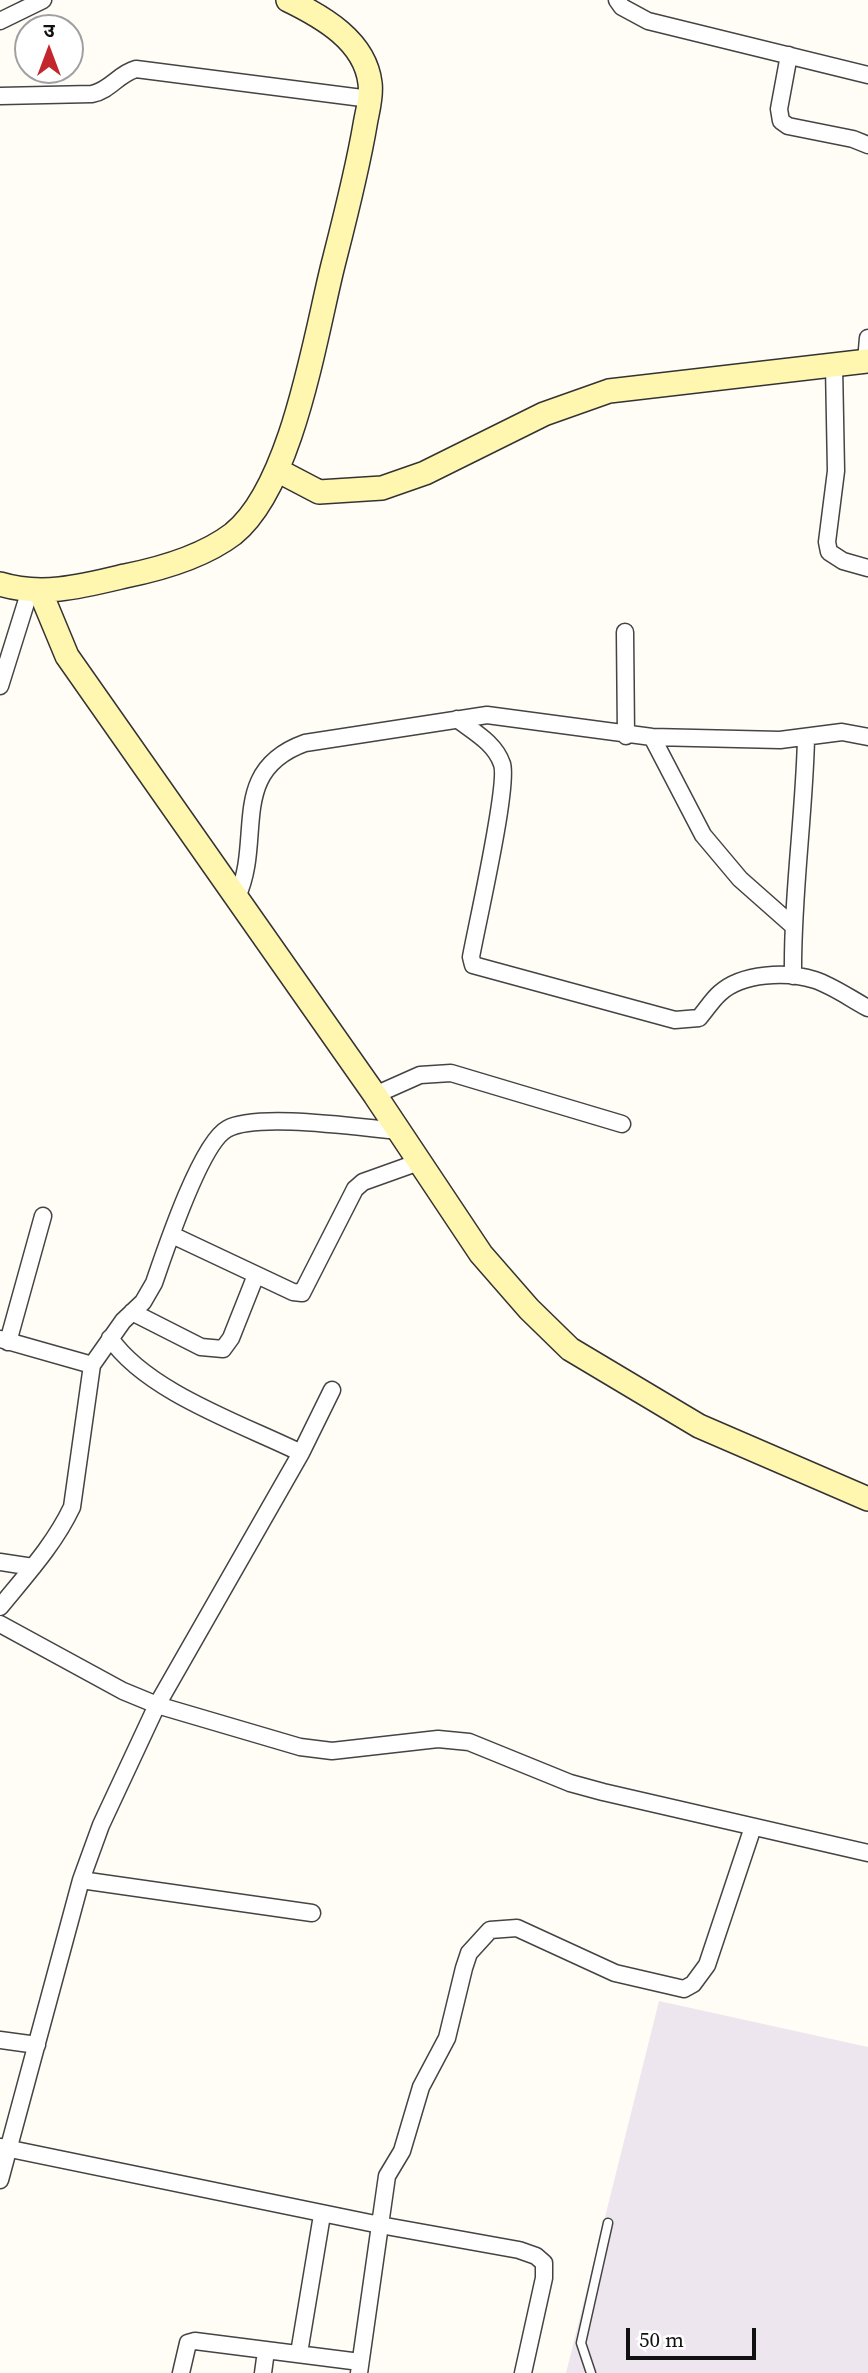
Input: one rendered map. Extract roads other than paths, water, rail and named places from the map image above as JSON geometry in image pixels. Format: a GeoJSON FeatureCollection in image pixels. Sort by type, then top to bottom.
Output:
{"type":"FeatureCollection","features":[{"type":"Feature","properties":{"kind":"street"},"geometry":{"type":"LineString","coordinates":[[0,21],[43,0]]}},
{"type":"Feature","properties":{"kind":"street"},"geometry":{"type":"LineString","coordinates":[[0,584],[35,591],[134,574],[166,565],[215,545],[233,534],[256,511],[277,470],[292,430],[359,164],[370,99],[370,83],[365,65],[353,44],[336,27],[288,0]]}},
{"type":"Feature","properties":{"kind":"street"},"geometry":{"type":"LineString","coordinates":[[617,0],[622,7],[648,20],[868,75]]}},
{"type":"Feature","properties":{"kind":"street"},"geometry":{"type":"LineString","coordinates":[[789,55],[779,109],[781,121],[788,126],[853,139],[868,145]]}},
{"type":"Feature","properties":{"kind":"street"},"geometry":{"type":"LineString","coordinates":[[0,96],[92,94],[104,91],[125,72],[136,69],[370,99]]}},
{"type":"Feature","properties":{"kind":"street"},"geometry":{"type":"LineString","coordinates":[[277,470],[319,492],[382,488],[436,468],[544,414],[609,391],[867,361],[868,338]]}},
{"type":"Feature","properties":{"kind":"street"},"geometry":{"type":"LineString","coordinates":[[834,366],[836,471],[827,542],[829,552],[843,561],[868,568]]}},
{"type":"Feature","properties":{"kind":"street"},"geometry":{"type":"LineString","coordinates":[[0,686],[35,591]]}},
{"type":"Feature","properties":{"kind":"street"},"geometry":{"type":"LineString","coordinates":[[35,591],[67,656],[375,1095],[481,1254],[529,1309],[570,1349],[699,1426],[868,1499]]}},
{"type":"Feature","properties":{"kind":"street"},"geometry":{"type":"LineString","coordinates":[[625,632],[626,736]]}},
{"type":"Feature","properties":{"kind":"street"},"geometry":{"type":"LineString","coordinates":[[237,897],[244,882],[248,854],[250,805],[261,775],[272,761],[289,749],[304,743],[404,730],[457,719],[509,717],[626,736],[806,739],[842,732],[868,737]]}},
{"type":"Feature","properties":{"kind":"street"},"geometry":{"type":"LineString","coordinates":[[457,719],[489,743],[503,766],[501,801],[471,957],[473,965],[675,1020],[692,1021],[699,1018],[720,993],[737,982],[793,976],[815,980],[868,1008]]}},
{"type":"Feature","properties":{"kind":"street"},"geometry":{"type":"LineString","coordinates":[[652,737],[703,835],[740,879],[792,925]]}},
{"type":"Feature","properties":{"kind":"street"},"geometry":{"type":"LineString","coordinates":[[793,976],[792,925],[804,813],[806,739]]}},
{"type":"Feature","properties":{"kind":"street"},"geometry":{"type":"LineString","coordinates":[[375,1095],[420,1075],[451,1073],[622,1124]]}},
{"type":"Feature","properties":{"kind":"street"},"geometry":{"type":"LineString","coordinates":[[0,1607],[63,1527],[72,1507],[92,1365],[154,1283],[209,1146],[227,1129],[252,1123],[399,1131]]}},
{"type":"Feature","properties":{"kind":"street"},"geometry":{"type":"LineString","coordinates":[[172,1235],[256,1275],[302,1293],[355,1189],[363,1182],[419,1162]]}},
{"type":"Feature","properties":{"kind":"street"},"geometry":{"type":"LineString","coordinates":[[43,1216],[4,1340],[92,1365]]}},
{"type":"Feature","properties":{"kind":"street"},"geometry":{"type":"LineString","coordinates":[[132,1312],[201,1347],[223,1349],[256,1275]]}},
{"type":"Feature","properties":{"kind":"street"},"geometry":{"type":"LineString","coordinates":[[110,1338],[130,1363],[163,1386],[301,1453]]}},
{"type":"Feature","properties":{"kind":"street"},"geometry":{"type":"LineString","coordinates":[[0,2180],[4,2148],[37,2045],[81,1881],[101,1825],[158,1705],[301,1453],[331,1390]]}},
{"type":"Feature","properties":{"kind":"street"},"geometry":{"type":"LineString","coordinates":[[0,1562],[33,1567]]}},
{"type":"Feature","properties":{"kind":"street"},"geometry":{"type":"LineString","coordinates":[[0,1624],[123,1691],[158,1705],[300,1747],[331,1751],[438,1739],[469,1742],[570,1783],[753,1827],[842,1844],[868,1853]]}},
{"type":"Feature","properties":{"kind":"street"},"geometry":{"type":"LineString","coordinates":[[181,2373],[188,2343],[195,2341],[299,2353],[359,2367],[387,2176],[402,2151],[425,2078],[447,2038],[469,1953],[480,1938],[491,1930],[517,1928],[615,1973],[684,1989],[693,1984],[707,1965],[753,1827]]}},
{"type":"Feature","properties":{"kind":"street"},"geometry":{"type":"LineString","coordinates":[[81,1881],[312,1913]]}},
{"type":"Feature","properties":{"kind":"street"},"geometry":{"type":"LineString","coordinates":[[0,2040],[37,2045]]}},
{"type":"Feature","properties":{"kind":"street"},"geometry":{"type":"LineString","coordinates":[[4,2148],[322,2215],[519,2250],[536,2256],[544,2263],[544,2277],[523,2373]]}},
{"type":"Feature","properties":{"kind":"street"},"geometry":{"type":"LineString","coordinates":[[299,2353],[322,2215]]}},
{"type":"Feature","properties":{"kind":"street"},"geometry":{"type":"LineString","coordinates":[[263,2373],[266,2351]]}},
{"type":"Feature","properties":{"kind":"lane"},"geometry":{"type":"LineString","coordinates":[[591,2373],[581,2343],[608,2223]]}}]}
